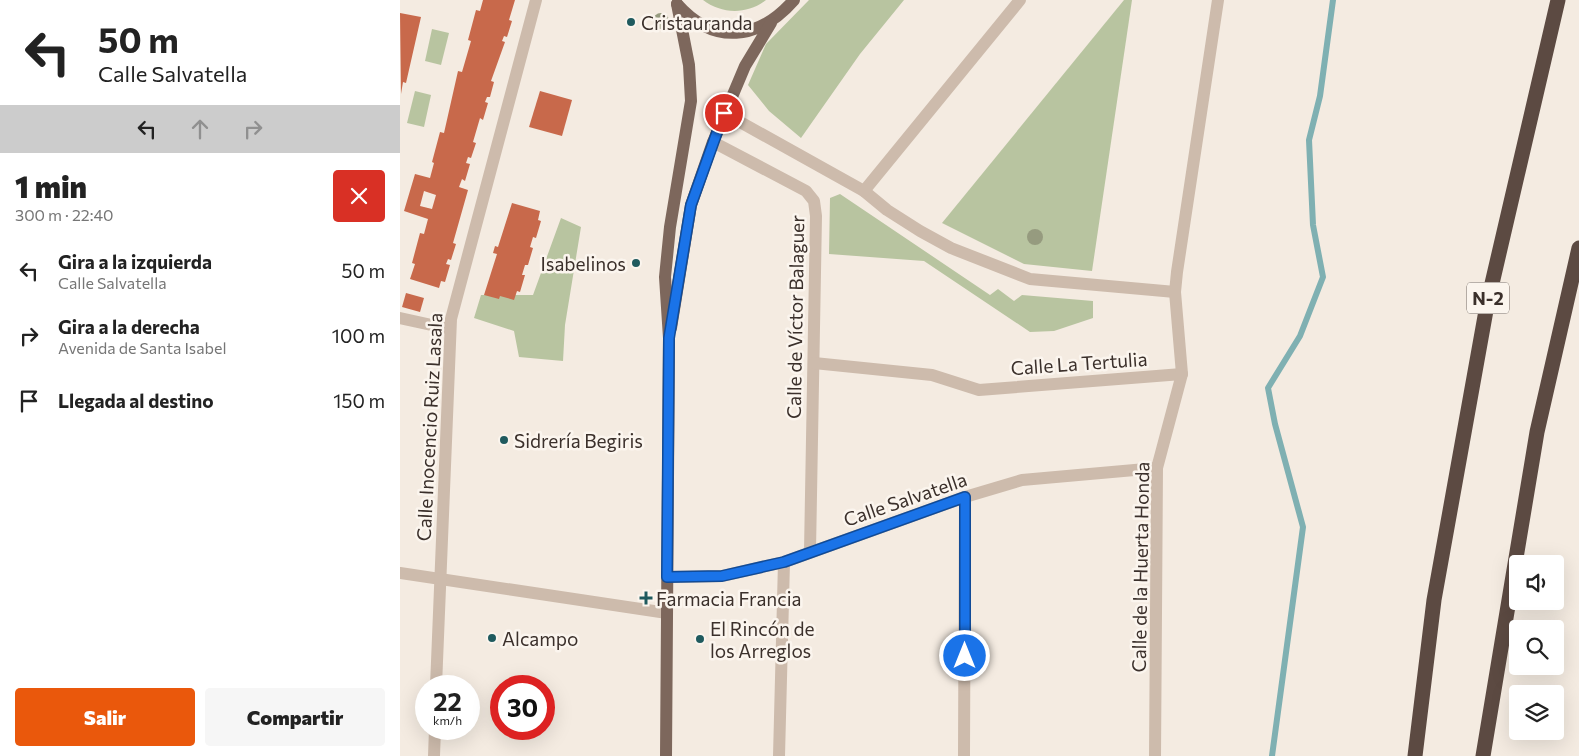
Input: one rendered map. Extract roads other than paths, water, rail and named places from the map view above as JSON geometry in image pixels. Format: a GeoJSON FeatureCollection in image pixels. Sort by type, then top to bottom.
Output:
{"type":"FeatureCollection","features":[{"type":"Feature","properties":{"kind":"highway","name":"N-2"},"geometry":{"type":"LineString","coordinates":[[1415,756],[1434,600],[1487,305],[1558,0]]}},
{"type":"Feature","properties":{"kind":"highway"},"geometry":{"type":"LineString","coordinates":[[1483,756],[1537,432],[1579,248]]}},
{"type":"Feature","properties":{"kind":"main road"},"geometry":{"type":"LineString","coordinates":[[669,338],[691,205],[713,142],[745,66],[771,23],[794,0]]}},
{"type":"Feature","properties":{"kind":"main road"},"geometry":{"type":"LineString","coordinates":[[676,2],[688,16],[714,30],[744,32],[771,23]]}},
{"type":"Feature","properties":{"kind":"main road"},"geometry":{"type":"LineString","coordinates":[[666,756],[669,338],[665,277],[670,227],[691,101],[688,65],[676,2]]}},
{"type":"Feature","properties":{"kind":"street","name":"Calle Inocencio Ruiz Lasala"},"geometry":{"type":"LineString","coordinates":[[436,675],[450,329],[536,0]]}},
{"type":"Feature","properties":{"kind":"street"},"geometry":{"type":"LineString","coordinates":[[864,191],[1020,0]]}},
{"type":"Feature","properties":{"kind":"street","name":"Calle de la Huerta Honda"},"geometry":{"type":"LineString","coordinates":[[1155,756],[1157,468],[1182,374],[1175,292],[1218,0]]}},
{"type":"Feature","properties":{"kind":"street"},"geometry":{"type":"LineString","coordinates":[[724,113],[864,191],[886,210],[951,248],[1030,279],[1175,292]]}},
{"type":"Feature","properties":{"kind":"street","name":"Calle de Víctor Balaguer"},"geometry":{"type":"LineString","coordinates":[[713,142],[806,191],[814,201],[816,216],[810,551]]}},
{"type":"Feature","properties":{"kind":"street"},"geometry":{"type":"LineString","coordinates":[[400,318],[450,329]]}},
{"type":"Feature","properties":{"kind":"street","name":"Calle La Tertulia"},"geometry":{"type":"LineString","coordinates":[[814,363],[932,375],[979,390],[1182,374]]}},
{"type":"Feature","properties":{"kind":"street","name":"Calle Salvatella"},"geometry":{"type":"LineString","coordinates":[[667,577],[722,576],[784,562],[810,551],[965,497],[1022,480],[1157,468]]}},
{"type":"Feature","properties":{"kind":"street"},"geometry":{"type":"LineString","coordinates":[[964,756],[965,497]]}},
{"type":"Feature","properties":{"kind":"street"},"geometry":{"type":"LineString","coordinates":[[779,756],[784,562]]}},
{"type":"Feature","properties":{"kind":"street"},"geometry":{"type":"LineString","coordinates":[[400,573],[667,613]]}},
{"type":"Feature","properties":{"kind":"street"},"geometry":{"type":"LineString","coordinates":[[434,756],[435,740]]}},
{"type":"Feature","properties":{"kind":"waterway"},"geometry":{"type":"LineString","coordinates":[[1272,756],[1303,527],[1275,424],[1268,388],[1300,336],[1323,277],[1313,225],[1309,140],[1320,96],[1333,0]]}},
{"type":"Feature","properties":{"kind":"place","name":"Cristauranda"},"geometry":{"type":"Point","coordinates":[631,22]}},
{"type":"Feature","properties":{"kind":"place","name":"Isabelinos"},"geometry":{"type":"Point","coordinates":[636,263]}},
{"type":"Feature","properties":{"kind":"place","name":"Sidrería Begiris"},"geometry":{"type":"Point","coordinates":[504,440]}},
{"type":"Feature","properties":{"kind":"place","name":"Farmacia Francia"},"geometry":{"type":"Point","coordinates":[646,598]}},
{"type":"Feature","properties":{"kind":"place","name":"Alcampo"},"geometry":{"type":"Point","coordinates":[492,638]}},
{"type":"Feature","properties":{"kind":"place","name":"El Rincón de los Arreglos"},"geometry":{"type":"Point","coordinates":[700,639]}}]}
